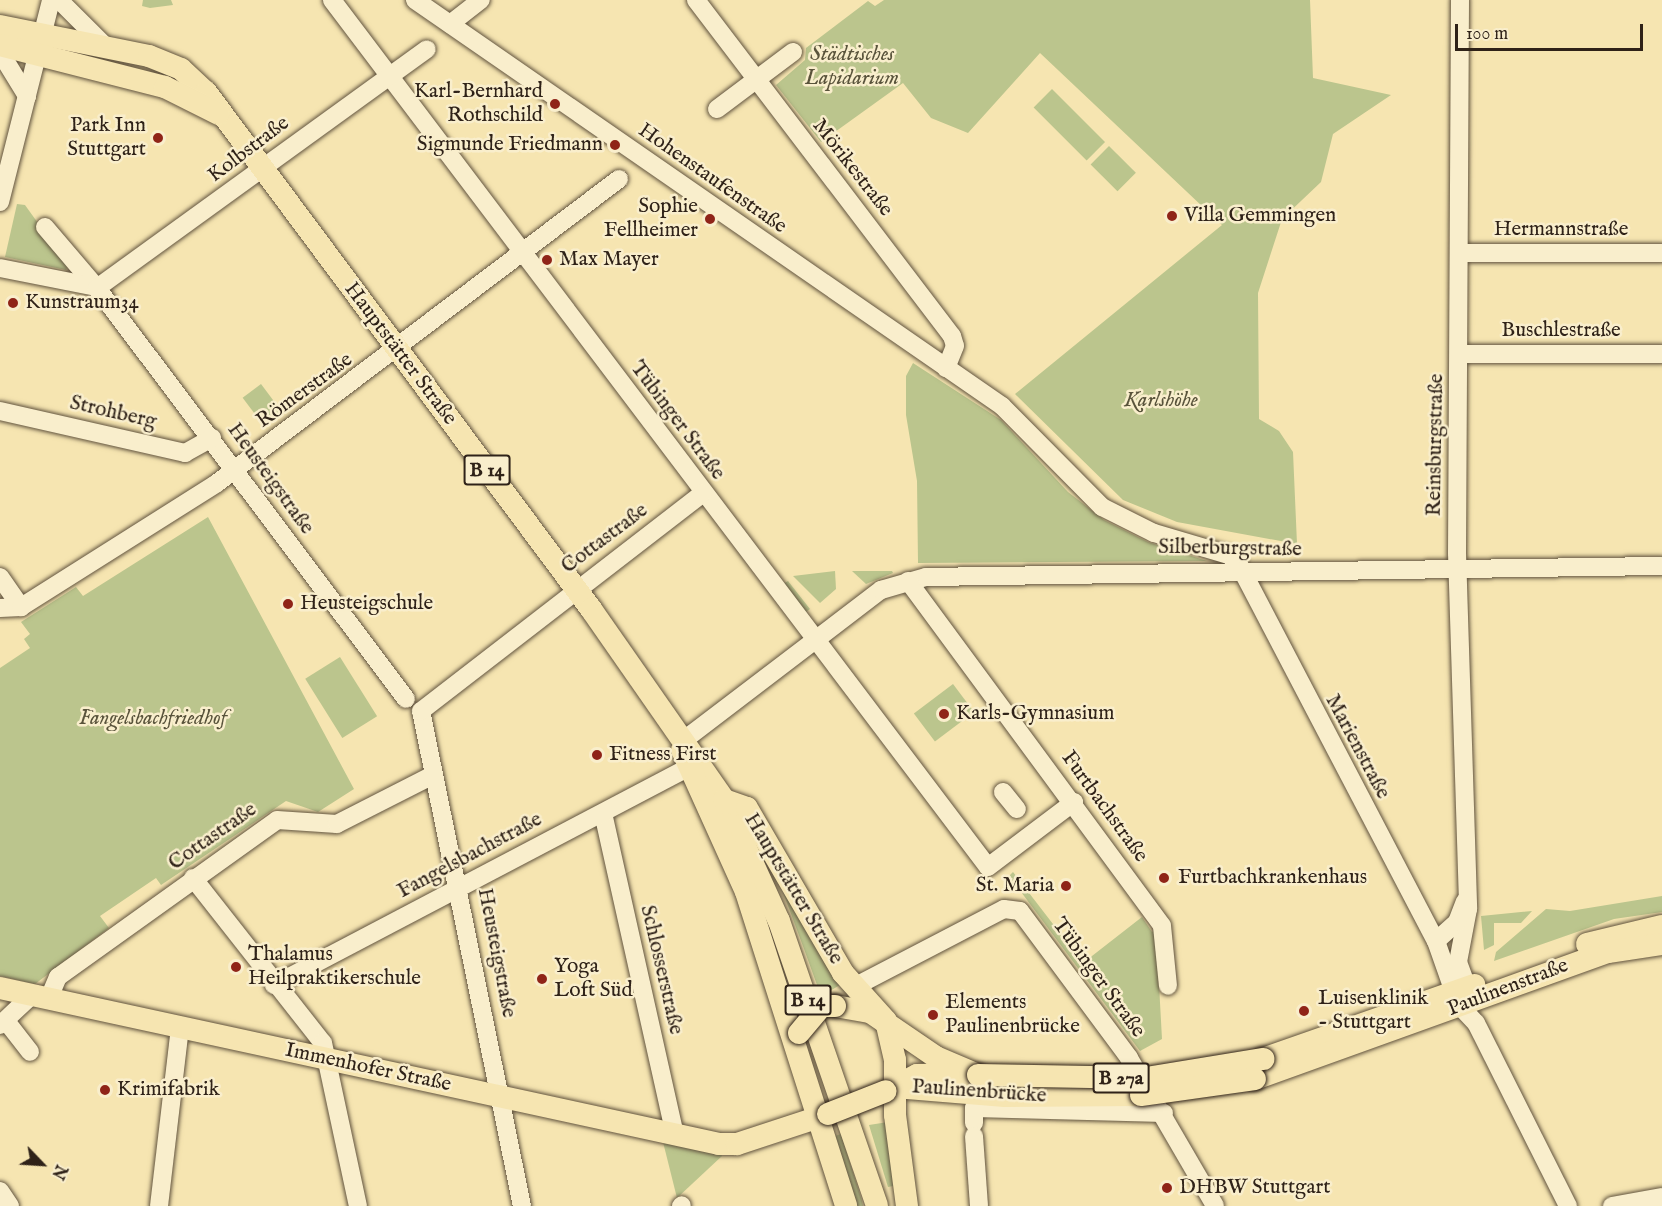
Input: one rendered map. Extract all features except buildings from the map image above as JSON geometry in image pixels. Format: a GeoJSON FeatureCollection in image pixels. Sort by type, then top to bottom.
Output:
{"type":"FeatureCollection","features":[{"type":"Feature","properties":{"kind":"main road","name":"B 14"},"geometry":{"type":"LineString","coordinates":[[0,26],[44,34]]}},
{"type":"Feature","properties":{"kind":"main road","name":"Hauptstätter Straße"},"geometry":{"type":"LineString","coordinates":[[44,34],[105,46],[166,62],[200,86],[576,589],[684,740],[724,800],[779,921],[878,1206]]}},
{"type":"Feature","properties":{"kind":"main road","name":"B 14"},"geometry":{"type":"LineString","coordinates":[[0,45],[40,56]]}},
{"type":"Feature","properties":{"kind":"main road","name":"Hauptstätter Straße"},"geometry":{"type":"LineString","coordinates":[[40,56],[146,82],[220,115]]}},
{"type":"Feature","properties":{"kind":"main road"},"geometry":{"type":"LineString","coordinates":[[146,82],[166,62]]}},
{"type":"Feature","properties":{"kind":"main road"},"geometry":{"type":"LineString","coordinates":[[684,740],[687,768],[737,867],[799,1043],[812,1092],[824,1115],[846,1206]]}},
{"type":"Feature","properties":{"kind":"main road","name":"Hauptstätter Straße"},"geometry":{"type":"LineString","coordinates":[[724,800],[747,808],[854,987]]}},
{"type":"Feature","properties":{"kind":"main road","name":"Paulinenstraße"},"geometry":{"type":"LineString","coordinates":[[1465,996],[1597,940],[1662,926]]}},
{"type":"Feature","properties":{"kind":"main road","name":"Paulinenstraße"},"geometry":{"type":"LineString","coordinates":[[1259,1069],[1465,996],[1608,952],[1662,944]]}},
{"type":"Feature","properties":{"kind":"main road"},"geometry":{"type":"LineString","coordinates":[[799,1043],[830,1004],[854,987]]}},
{"type":"Feature","properties":{"kind":"main road","name":"B 27a"},"geometry":{"type":"LineString","coordinates":[[854,987],[948,1081]]}},
{"type":"Feature","properties":{"kind":"main road","name":"Immenhofer Straße"},"geometry":{"type":"LineString","coordinates":[[0,988],[675,1135],[737,1144],[796,1120]]}},
{"type":"Feature","properties":{"kind":"main road"},"geometry":{"type":"LineString","coordinates":[[830,1004],[862,1009],[886,1021],[891,1089],[900,1135],[907,1206]]}},
{"type":"Feature","properties":{"kind":"main road","name":"Paulinenbrücke"},"geometry":{"type":"LineString","coordinates":[[948,1081],[978,1075],[1146,1078],[1259,1069]]}},
{"type":"Feature","properties":{"kind":"main road","name":"Paulinenbrücke"},"geometry":{"type":"LineString","coordinates":[[891,1089],[917,1075],[948,1081],[1131,1095],[1259,1069]]}},
{"type":"Feature","properties":{"kind":"main road"},"geometry":{"type":"LineString","coordinates":[[900,1135],[915,1105],[948,1081]]}},
{"type":"Feature","properties":{"kind":"main road","name":"B 27a"},"geometry":{"type":"LineString","coordinates":[[824,1115],[891,1089]]}},
{"type":"Feature","properties":{"kind":"main road"},"geometry":{"type":"LineString","coordinates":[[796,1120],[812,1092]]}},
{"type":"Feature","properties":{"kind":"main road"},"geometry":{"type":"LineString","coordinates":[[796,1120],[824,1115]]}},
{"type":"Feature","properties":{"kind":"street"},"geometry":{"type":"LineString","coordinates":[[0,202],[27,96],[40,56],[51,0]]}},
{"type":"Feature","properties":{"kind":"street"},"geometry":{"type":"LineString","coordinates":[[60,0],[105,46]]}},
{"type":"Feature","properties":{"kind":"street","name":"Tübinger Straße"},"geometry":{"type":"LineString","coordinates":[[332,0],[703,493],[996,861],[1074,802]]}},
{"type":"Feature","properties":{"kind":"street","name":"Hohenstaufenstraße"},"geometry":{"type":"LineString","coordinates":[[415,0],[984,394],[1029,429],[1072,481],[1102,507],[1154,533],[1228,552],[1244,571]]}},
{"type":"Feature","properties":{"kind":"street"},"geometry":{"type":"LineString","coordinates":[[450,24],[481,0]]}},
{"type":"Feature","properties":{"kind":"street","name":"Mörikestraße"},"geometry":{"type":"LineString","coordinates":[[696,0],[952,336],[955,346],[946,368]]}},
{"type":"Feature","properties":{"kind":"street","name":"Reinsburgstraße"},"geometry":{"type":"LineString","coordinates":[[1458,962],[1468,933],[1457,572],[1460,354],[1460,0]]}},
{"type":"Feature","properties":{"kind":"street","name":"Kolbstraße"},"geometry":{"type":"LineString","coordinates":[[97,288],[389,74],[427,49]]}},
{"type":"Feature","properties":{"kind":"street"},"geometry":{"type":"LineString","coordinates":[[0,52],[27,96]]}},
{"type":"Feature","properties":{"kind":"street"},"geometry":{"type":"LineString","coordinates":[[717,109],[793,52]]}},
{"type":"Feature","properties":{"kind":"street","name":"Römerstraße"},"geometry":{"type":"LineString","coordinates":[[0,608],[21,607],[236,470],[398,351],[618,179]]}},
{"type":"Feature","properties":{"kind":"street","name":"Heusteigstraße"},"geometry":{"type":"LineString","coordinates":[[45,227],[97,288],[212,438],[406,699]]}},
{"type":"Feature","properties":{"kind":"street","name":"Hermannstraße"},"geometry":{"type":"LineString","coordinates":[[1460,253],[1662,253]]}},
{"type":"Feature","properties":{"kind":"street"},"geometry":{"type":"LineString","coordinates":[[0,268],[97,288]]}},
{"type":"Feature","properties":{"kind":"street","name":"Buschlestraße"},"geometry":{"type":"LineString","coordinates":[[1460,354],[1662,354]]}},
{"type":"Feature","properties":{"kind":"street","name":"Strohberg"},"geometry":{"type":"LineString","coordinates":[[0,411],[185,453],[212,438]]}},
{"type":"Feature","properties":{"kind":"street","name":"Cottastraße"},"geometry":{"type":"LineString","coordinates":[[421,711],[703,493]]}},
{"type":"Feature","properties":{"kind":"street","name":"Silberburgstraße"},"geometry":{"type":"LineString","coordinates":[[818,640],[881,590],[908,581],[951,574],[1244,571],[1457,572],[1662,567]]}},
{"type":"Feature","properties":{"kind":"street","name":"Marienstraße"},"geometry":{"type":"LineString","coordinates":[[1244,571],[1465,996],[1476,1023],[1568,1206]]}},
{"type":"Feature","properties":{"kind":"street"},"geometry":{"type":"LineString","coordinates":[[0,577],[21,607]]}},
{"type":"Feature","properties":{"kind":"street","name":"Furtbachstraße"},"geometry":{"type":"LineString","coordinates":[[908,581],[1074,802],[1162,926],[1168,986]]}},
{"type":"Feature","properties":{"kind":"street"},"geometry":{"type":"LineString","coordinates":[[684,740],[818,640]]}},
{"type":"Feature","properties":{"kind":"street","name":"Heusteigstraße"},"geometry":{"type":"LineString","coordinates":[[421,711],[433,775],[460,887],[522,1206]]}},
{"type":"Feature","properties":{"kind":"street","name":"Fangelsbachstraße"},"geometry":{"type":"LineString","coordinates":[[274,985],[687,768]]}},
{"type":"Feature","properties":{"kind":"street","name":"Cottastraße"},"geometry":{"type":"LineString","coordinates":[[3,1023],[41,996],[58,977],[193,878],[277,820],[337,824],[433,775]]}},
{"type":"Feature","properties":{"kind":"street"},"geometry":{"type":"LineString","coordinates":[[1003,792],[1017,809]]}},
{"type":"Feature","properties":{"kind":"street","name":"Schlosserstraße"},"geometry":{"type":"LineString","coordinates":[[603,813],[675,1135]]}},
{"type":"Feature","properties":{"kind":"street"},"geometry":{"type":"LineString","coordinates":[[193,878],[274,985],[317,1034],[330,1060],[358,1206]]}},
{"type":"Feature","properties":{"kind":"street","name":"Reinsburgstraße"},"geometry":{"type":"LineString","coordinates":[[1436,941],[1457,922],[1467,891]]}},
{"type":"Feature","properties":{"kind":"street","name":"Tübinger Straße"},"geometry":{"type":"LineString","coordinates":[[893,971],[1011,908],[1024,915],[1060,962],[1164,1113],[1215,1206]]}},
{"type":"Feature","properties":{"kind":"street","name":"Marienstraße"},"geometry":{"type":"LineString","coordinates":[[1436,941],[1458,962]]}},
{"type":"Feature","properties":{"kind":"street"},"geometry":{"type":"LineString","coordinates":[[1458,962],[1465,996]]}},
{"type":"Feature","properties":{"kind":"street"},"geometry":{"type":"LineString","coordinates":[[854,987],[893,971]]}},
{"type":"Feature","properties":{"kind":"street"},"geometry":{"type":"LineString","coordinates":[[886,1021],[876,992],[893,971]]}},
{"type":"Feature","properties":{"kind":"street"},"geometry":{"type":"LineString","coordinates":[[3,1023],[30,1052]]}},
{"type":"Feature","properties":{"kind":"street"},"geometry":{"type":"LineString","coordinates":[[159,1206],[180,1027]]}},
{"type":"Feature","properties":{"kind":"street"},"geometry":{"type":"LineString","coordinates":[[980,1206],[974,1122],[1164,1113]]}},
{"type":"Feature","properties":{"kind":"street"},"geometry":{"type":"LineString","coordinates":[[0,1191],[10,1206]]}},
{"type":"Feature","properties":{"kind":"street"},"geometry":{"type":"LineString","coordinates":[[1612,1206],[1662,1197]]}},
{"type":"Feature","properties":{"kind":"green space"},"geometry":{"type":"Polygon","coordinates":[[[143,0],[171,0],[173,5],[150,8],[142,6],[143,0]]]}},
{"type":"Feature","properties":{"kind":"green space","name":"Karlshöhe"},"geometry":{"type":"Polygon","coordinates":[[[884,0],[1310,0],[1313,78],[1391,95],[1333,134],[1321,182],[1282,219],[1258,293],[1259,419],[1279,431],[1293,452],[1297,544],[1177,522],[1123,500],[1015,394],[1222,225],[1040,53],[968,133],[931,118],[903,83],[821,142],[776,85],[805,60],[806,48],[868,1],[875,6],[884,0]]]}},
{"type":"Feature","properties":{"kind":"green space"},"geometry":{"type":"Polygon","coordinates":[[[1052,89],[1105,142],[1087,160],[1034,107],[1052,89]]]}},
{"type":"Feature","properties":{"kind":"green space"},"geometry":{"type":"Polygon","coordinates":[[[1109,146],[1136,173],[1117,191],[1091,164],[1109,146]]]}},
{"type":"Feature","properties":{"kind":"green space"},"geometry":{"type":"Polygon","coordinates":[[[17,204],[25,205],[68,265],[66,270],[5,257],[17,204]]]}},
{"type":"Feature","properties":{"kind":"green space"},"geometry":{"type":"Polygon","coordinates":[[[913,363],[1001,420],[1068,492],[1104,520],[1148,542],[1207,561],[918,563],[917,481],[906,415],[906,376],[913,363]]]}},
{"type":"Feature","properties":{"kind":"green space"},"geometry":{"type":"Polygon","coordinates":[[[261,384],[281,411],[263,425],[243,398],[261,384]]]}},
{"type":"Feature","properties":{"kind":"green space","name":"Fangelsbachfriedhof"},"geometry":{"type":"Polygon","coordinates":[[[208,517],[354,789],[318,812],[286,801],[161,885],[156,878],[100,916],[109,928],[35,984],[0,976],[0,668],[30,648],[24,639],[30,634],[21,622],[76,587],[83,596],[208,517]]]}},
{"type":"Feature","properties":{"kind":"green space"},"geometry":{"type":"Polygon","coordinates":[[[835,571],[836,589],[820,603],[793,576],[835,571]]]}},
{"type":"Feature","properties":{"kind":"green space"},"geometry":{"type":"Polygon","coordinates":[[[852,571],[892,571],[893,573],[866,584],[852,571]]]}},
{"type":"Feature","properties":{"kind":"green space"},"geometry":{"type":"Polygon","coordinates":[[[788,581],[810,609],[806,612],[783,584],[788,581]]]}},
{"type":"Feature","properties":{"kind":"green space"},"geometry":{"type":"Polygon","coordinates":[[[340,657],[377,716],[342,738],[305,679],[340,657]]]}},
{"type":"Feature","properties":{"kind":"green space"},"geometry":{"type":"Polygon","coordinates":[[[953,684],[974,712],[935,741],[914,713],[953,684]]]}},
{"type":"Feature","properties":{"kind":"green space"},"geometry":{"type":"Polygon","coordinates":[[[1013,872],[1083,963],[1142,917],[1152,932],[1156,929],[1162,1039],[1140,1051],[1009,876],[1013,872]]]}},
{"type":"Feature","properties":{"kind":"green space"},"geometry":{"type":"Polygon","coordinates":[[[776,873],[840,985],[821,996],[804,949],[776,873]]]}},
{"type":"Feature","properties":{"kind":"green space"},"geometry":{"type":"Polygon","coordinates":[[[1662,896],[1662,912],[1614,919],[1494,961],[1496,952],[1546,909],[1570,911],[1662,896]]]}},
{"type":"Feature","properties":{"kind":"green space"},"geometry":{"type":"Polygon","coordinates":[[[1532,911],[1521,923],[1494,923],[1494,945],[1484,950],[1481,916],[1532,911]]]}},
{"type":"Feature","properties":{"kind":"green space"},"geometry":{"type":"Polygon","coordinates":[[[888,1122],[893,1186],[888,1187],[869,1125],[888,1122]]]}},
{"type":"Feature","properties":{"kind":"green space"},"geometry":{"type":"Polygon","coordinates":[[[841,1134],[863,1206],[853,1206],[832,1137],[841,1134]]]}},
{"type":"Feature","properties":{"kind":"green space"},"geometry":{"type":"Polygon","coordinates":[[[663,1142],[721,1154],[722,1156],[677,1198],[663,1142]]]}},
{"type":"Feature","properties":{"kind":"place","name":"Karl-Bernhard Rothschild"},"geometry":{"type":"Point","coordinates":[555,104]}},
{"type":"Feature","properties":{"kind":"place","name":"Park Inn Stuttgart"},"geometry":{"type":"Point","coordinates":[158,138]}},
{"type":"Feature","properties":{"kind":"place","name":"Sigmunde Friedmann"},"geometry":{"type":"Point","coordinates":[615,145]}},
{"type":"Feature","properties":{"kind":"place","name":"Villa Gemmingen"},"geometry":{"type":"Point","coordinates":[1172,216]}},
{"type":"Feature","properties":{"kind":"place","name":"Sophie Fellheimer"},"geometry":{"type":"Point","coordinates":[710,219]}},
{"type":"Feature","properties":{"kind":"place","name":"Max Mayer"},"geometry":{"type":"Point","coordinates":[547,260]}},
{"type":"Feature","properties":{"kind":"place","name":"Kunstraum34"},"geometry":{"type":"Point","coordinates":[13,303]}},
{"type":"Feature","properties":{"kind":"place","name":"Heusteigschule"},"geometry":{"type":"Point","coordinates":[288,604]}},
{"type":"Feature","properties":{"kind":"place","name":"Karls-Gymnasium"},"geometry":{"type":"Point","coordinates":[944,714]}},
{"type":"Feature","properties":{"kind":"place","name":"Fitness First"},"geometry":{"type":"Point","coordinates":[597,755]}},
{"type":"Feature","properties":{"kind":"place","name":"Furtbachkrankenhaus"},"geometry":{"type":"Point","coordinates":[1164,878]}},
{"type":"Feature","properties":{"kind":"place","name":"St. Maria"},"geometry":{"type":"Point","coordinates":[1066,886]}},
{"type":"Feature","properties":{"kind":"place","name":"Thalamus Heilpraktikerschule"},"geometry":{"type":"Point","coordinates":[236,967]}},
{"type":"Feature","properties":{"kind":"place","name":"Yoga Loft Süd"},"geometry":{"type":"Point","coordinates":[542,979]}},
{"type":"Feature","properties":{"kind":"place","name":"Luisenklinik - Stuttgart"},"geometry":{"type":"Point","coordinates":[1304,1011]}},
{"type":"Feature","properties":{"kind":"place","name":"Elements Paulinenbrücke"},"geometry":{"type":"Point","coordinates":[933,1015]}},
{"type":"Feature","properties":{"kind":"place","name":"Krimifabrik"},"geometry":{"type":"Point","coordinates":[105,1090]}},
{"type":"Feature","properties":{"kind":"place","name":"DHBW Stuttgart"},"geometry":{"type":"Point","coordinates":[1167,1188]}},
{"type":"Feature","properties":{"kind":"park label","name":"Städtisches Lapidarium"},"geometry":{"type":"Point","coordinates":[852,67]}}]}
